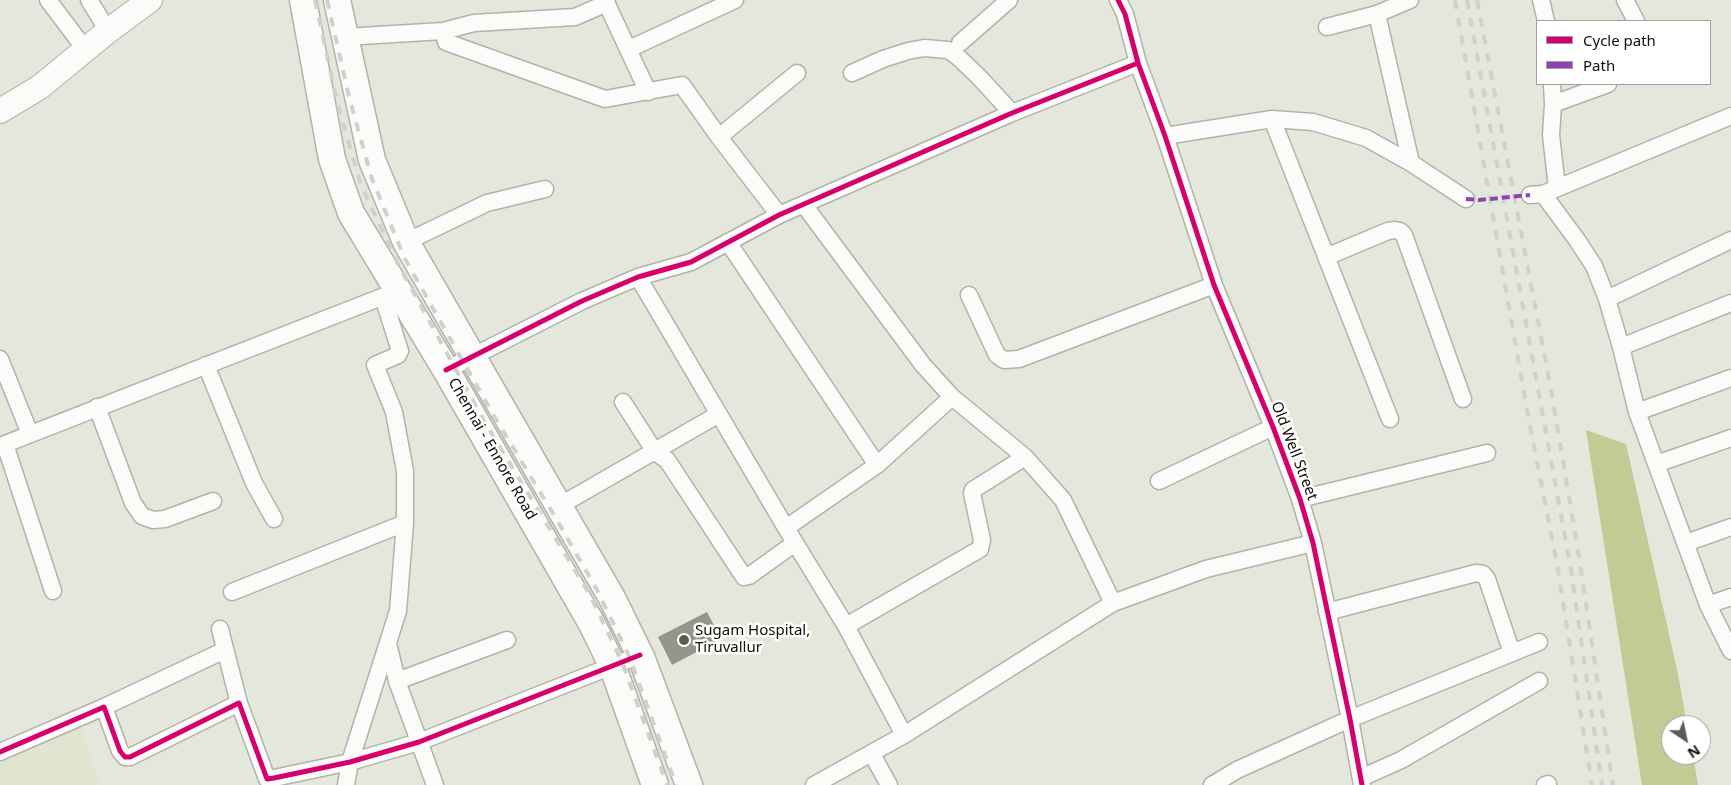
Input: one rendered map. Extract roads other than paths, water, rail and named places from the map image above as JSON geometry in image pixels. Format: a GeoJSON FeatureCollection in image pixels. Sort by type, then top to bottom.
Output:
{"type":"FeatureCollection","features":[{"type":"Feature","properties":{"kind":"main road","name":"Chennai - Ennore Road"},"geometry":{"type":"LineString","coordinates":[[303,0],[332,159],[351,213],[390,294],[446,370],[587,615],[612,664],[655,785]]}},
{"type":"Feature","properties":{"kind":"main road","name":"Chennai - Ennore Road"},"geometry":{"type":"LineString","coordinates":[[337,0],[372,160],[406,242],[612,598],[640,654],[689,785]]}},
{"type":"Feature","properties":{"kind":"street"},"geometry":{"type":"LineString","coordinates":[[48,0],[86,49]]}},
{"type":"Feature","properties":{"kind":"street"},"geometry":{"type":"LineString","coordinates":[[89,0],[108,31]]}},
{"type":"Feature","properties":{"kind":"street"},"geometry":{"type":"LineString","coordinates":[[0,111],[40,87],[108,31],[150,0]]}},
{"type":"Feature","properties":{"kind":"street"},"geometry":{"type":"LineString","coordinates":[[628,49],[736,0]]}},
{"type":"Feature","properties":{"kind":"street"},"geometry":{"type":"LineString","coordinates":[[960,43],[1009,0]]}},
{"type":"Feature","properties":{"kind":"street","name":"Old Well Street"},"geometry":{"type":"LineString","coordinates":[[1118,0],[1125,14],[1138,63],[1165,136],[1214,285],[1273,427],[1300,499],[1313,543],[1350,719],[1361,782]]}},
{"type":"Feature","properties":{"kind":"street"},"geometry":{"type":"LineString","coordinates":[[1327,27],[1377,14],[1410,0]]}},
{"type":"Feature","properties":{"kind":"street"},"geometry":{"type":"LineString","coordinates":[[1541,0],[1546,20]]}},
{"type":"Feature","properties":{"kind":"street"},"geometry":{"type":"LineString","coordinates":[[1624,0],[1635,20]]}},
{"type":"Feature","properties":{"kind":"street"},"geometry":{"type":"LineString","coordinates":[[345,37],[443,31],[474,23],[575,17],[606,1],[648,92]]}},
{"type":"Feature","properties":{"kind":"street"},"geometry":{"type":"LineString","coordinates":[[1377,14],[1411,163]]}},
{"type":"Feature","properties":{"kind":"street"},"geometry":{"type":"LineString","coordinates":[[443,31],[446,42],[605,99],[648,92],[679,84],[682,85],[779,215]]}},
{"type":"Feature","properties":{"kind":"street"},"geometry":{"type":"LineString","coordinates":[[852,73],[883,59],[908,51],[924,48],[948,50],[980,77],[1012,113]]}},
{"type":"Feature","properties":{"kind":"street"},"geometry":{"type":"LineString","coordinates":[[446,370],[582,301],[638,277],[691,262],[779,215],[1012,113],[1138,63]]}},
{"type":"Feature","properties":{"kind":"street"},"geometry":{"type":"LineString","coordinates":[[719,137],[797,73]]}},
{"type":"Feature","properties":{"kind":"street"},"geometry":{"type":"LineString","coordinates":[[1552,85],[1551,135],[1543,192],[1594,266],[1607,299],[1637,412],[1708,605],[1731,651]]}},
{"type":"Feature","properties":{"kind":"street"},"geometry":{"type":"LineString","coordinates":[[1553,104],[1605,85]]}},
{"type":"Feature","properties":{"kind":"street"},"geometry":{"type":"LineString","coordinates":[[1543,192],[1731,116]]}},
{"type":"Feature","properties":{"kind":"street"},"geometry":{"type":"LineString","coordinates":[[1272,119],[1390,419]]}},
{"type":"Feature","properties":{"kind":"street"},"geometry":{"type":"LineString","coordinates":[[1165,136],[1272,119],[1313,122],[1366,138],[1411,163],[1466,199]]}},
{"type":"Feature","properties":{"kind":"street"},"geometry":{"type":"LineString","coordinates":[[406,242],[487,203],[544,189]]}},
{"type":"Feature","properties":{"kind":"street"},"geometry":{"type":"LineString","coordinates":[[804,205],[923,365],[952,397],[1025,457],[1063,500],[1113,603]]}},
{"type":"Feature","properties":{"kind":"street"},"geometry":{"type":"LineString","coordinates":[[1326,257],[1388,231],[1395,230],[1404,235],[1463,399]]}},
{"type":"Feature","properties":{"kind":"street"},"geometry":{"type":"LineString","coordinates":[[1607,299],[1731,240]]}},
{"type":"Feature","properties":{"kind":"street"},"geometry":{"type":"LineString","coordinates":[[728,242],[878,466]]}},
{"type":"Feature","properties":{"kind":"street"},"geometry":{"type":"LineString","coordinates":[[638,277],[846,626],[904,735]]}},
{"type":"Feature","properties":{"kind":"street"},"geometry":{"type":"LineString","coordinates":[[969,295],[997,355],[1004,360],[1019,358],[1214,285]]}},
{"type":"Feature","properties":{"kind":"street"},"geometry":{"type":"LineString","coordinates":[[53,592],[2,445],[390,294],[400,351],[398,355],[375,365],[394,412],[405,471],[405,523],[398,611],[350,762],[346,785]]}},
{"type":"Feature","properties":{"kind":"street"},"geometry":{"type":"LineString","coordinates":[[1621,348],[1731,303]]}},
{"type":"Feature","properties":{"kind":"street"},"geometry":{"type":"LineString","coordinates":[[0,359],[30,434]]}},
{"type":"Feature","properties":{"kind":"street"},"geometry":{"type":"LineString","coordinates":[[206,365],[254,483],[274,519]]}},
{"type":"Feature","properties":{"kind":"street"},"geometry":{"type":"LineString","coordinates":[[1637,412],[1731,378]]}},
{"type":"Feature","properties":{"kind":"street"},"geometry":{"type":"LineString","coordinates":[[786,528],[878,466],[952,397]]}},
{"type":"Feature","properties":{"kind":"street"},"geometry":{"type":"LineString","coordinates":[[623,402],[655,452],[667,460],[744,577],[749,576],[795,543]]}},
{"type":"Feature","properties":{"kind":"street"},"geometry":{"type":"LineString","coordinates":[[97,408],[133,504],[142,516],[153,520],[164,519],[213,501]]}},
{"type":"Feature","properties":{"kind":"street"},"geometry":{"type":"LineString","coordinates":[[559,506],[719,414]]}},
{"type":"Feature","properties":{"kind":"street"},"geometry":{"type":"LineString","coordinates":[[1159,481],[1273,427]]}},
{"type":"Feature","properties":{"kind":"street"},"geometry":{"type":"LineString","coordinates":[[1656,464],[1731,438]]}},
{"type":"Feature","properties":{"kind":"street"},"geometry":{"type":"LineString","coordinates":[[1300,499],[1487,453]]}},
{"type":"Feature","properties":{"kind":"street"},"geometry":{"type":"LineString","coordinates":[[846,626],[980,549],[982,540],[972,493],[973,490],[1025,457]]}},
{"type":"Feature","properties":{"kind":"street"},"geometry":{"type":"LineString","coordinates":[[232,592],[405,523]]}},
{"type":"Feature","properties":{"kind":"street"},"geometry":{"type":"LineString","coordinates":[[1686,543],[1731,527]]}},
{"type":"Feature","properties":{"kind":"street"},"geometry":{"type":"LineString","coordinates":[[814,785],[904,735],[1113,603],[1206,569],[1313,543]]}},
{"type":"Feature","properties":{"kind":"street"},"geometry":{"type":"LineString","coordinates":[[1327,612],[1476,573],[1483,574],[1487,579],[1512,653]]}},
{"type":"Feature","properties":{"kind":"street"},"geometry":{"type":"LineString","coordinates":[[1708,605],[1731,596]]}},
{"type":"Feature","properties":{"kind":"street"},"geometry":{"type":"LineString","coordinates":[[220,630],[239,703],[267,779],[274,782],[419,742],[640,654]]}},
{"type":"Feature","properties":{"kind":"street"},"geometry":{"type":"LineString","coordinates":[[388,640],[397,681],[435,785]]}},
{"type":"Feature","properties":{"kind":"street"},"geometry":{"type":"LineString","coordinates":[[397,681],[507,640]]}},
{"type":"Feature","properties":{"kind":"street"},"geometry":{"type":"LineString","coordinates":[[1212,785],[1237,770],[1350,719],[1539,642]]}},
{"type":"Feature","properties":{"kind":"street"},"geometry":{"type":"LineString","coordinates":[[0,752],[104,707],[225,650]]}},
{"type":"Feature","properties":{"kind":"street"},"geometry":{"type":"LineString","coordinates":[[1361,782],[1539,681]]}},
{"type":"Feature","properties":{"kind":"street"},"geometry":{"type":"LineString","coordinates":[[104,707],[120,751],[125,757],[130,757],[239,703]]}},
{"type":"Feature","properties":{"kind":"street"},"geometry":{"type":"LineString","coordinates":[[872,754],[889,785]]}},
{"type":"Feature","properties":{"kind":"railway"},"geometry":{"type":"LineString","coordinates":[[315,0],[337,102],[361,185],[398,264],[484,421],[590,595],[622,662],[667,785]]}},
{"type":"Feature","properties":{"kind":"railway"},"geometry":{"type":"LineString","coordinates":[[327,0],[349,97],[372,179],[405,259],[494,416],[597,590],[629,656],[676,785]]}},
{"type":"Feature","properties":{"kind":"railway"},"geometry":{"type":"LineString","coordinates":[[1455,0],[1529,421],[1557,564],[1592,785]]}},
{"type":"Feature","properties":{"kind":"railway"},"geometry":{"type":"LineString","coordinates":[[1467,0],[1571,570],[1602,785]]}},
{"type":"Feature","properties":{"kind":"railway"},"geometry":{"type":"LineString","coordinates":[[1477,0],[1552,395],[1579,557],[1613,785]]}},
{"type":"Feature","properties":{"kind":"place","name":"Sugam Hospital, Tiruvallur"},"geometry":{"type":"Point","coordinates":[684,640]}}]}
